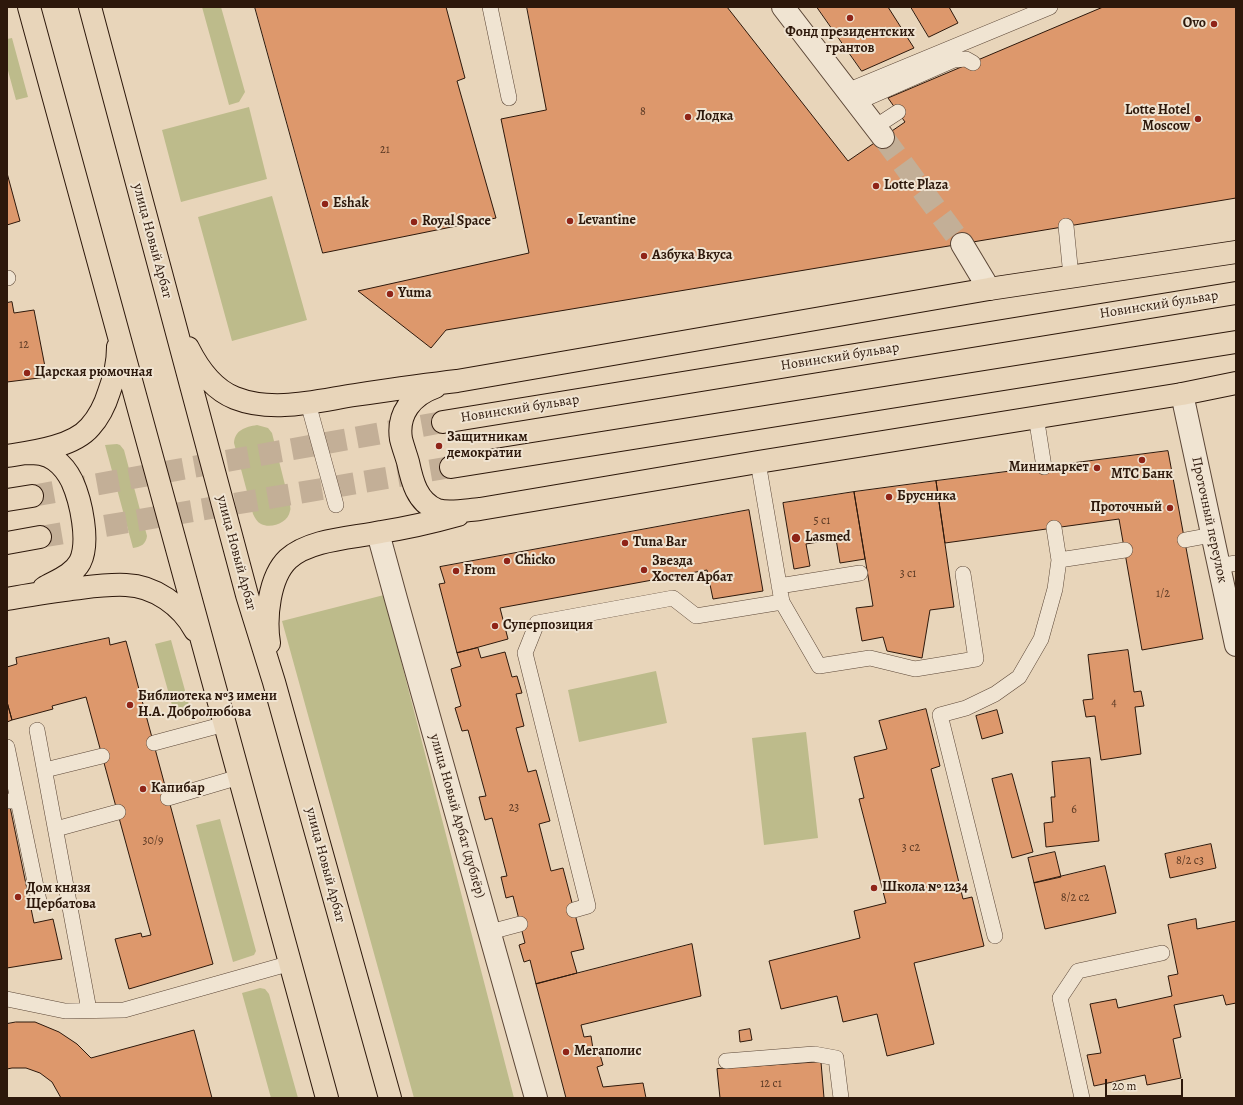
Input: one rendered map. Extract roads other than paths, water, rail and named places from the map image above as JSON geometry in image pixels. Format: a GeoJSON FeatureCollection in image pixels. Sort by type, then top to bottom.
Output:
{"type":"FeatureCollection","features":[{"type":"Feature","properties":{"kind":"main road"},"geometry":{"type":"LineString","coordinates":[[29,7],[327,1098]]}},
{"type":"Feature","properties":{"kind":"main road","name":"улица Новый Арбат"},"geometry":{"type":"LineString","coordinates":[[90,7],[247,594],[274,682],[390,1098]]}},
{"type":"Feature","properties":{"kind":"main road"},"geometry":{"type":"LineString","coordinates":[[173,319],[193,358],[205,376],[218,389],[233,398],[253,404],[278,406],[457,381],[989,289],[1236,252]]}},
{"type":"Feature","properties":{"kind":"main road","name":"Новинский бульвар"},"geometry":{"type":"LineString","coordinates":[[443,422],[1236,293]]}},
{"type":"Feature","properties":{"kind":"main road"},"geometry":{"type":"LineString","coordinates":[[16,454],[71,441],[90,428],[99,414],[111,388],[118,352],[117,330]]}},
{"type":"Feature","properties":{"kind":"main road"},"geometry":{"type":"LineString","coordinates":[[451,467],[1236,342]]}},
{"type":"Feature","properties":{"kind":"main road"},"geometry":{"type":"LineString","coordinates":[[457,381],[417,395],[403,415],[401,423],[402,439],[415,488],[430,506],[439,510],[453,511],[480,509],[1036,416],[1182,394],[1236,383]]}},
{"type":"Feature","properties":{"kind":"main road"},"geometry":{"type":"LineString","coordinates":[[16,454],[45,454],[54,459],[65,470],[72,480],[77,494],[83,522],[84,546],[80,563],[64,578],[32,594]]}},
{"type":"Feature","properties":{"kind":"main road"},"geometry":{"type":"LineString","coordinates":[[7,500],[32,496]]}},
{"type":"Feature","properties":{"kind":"main road"},"geometry":{"type":"LineString","coordinates":[[274,682],[268,638],[269,605],[275,579],[280,569],[288,559],[311,546],[429,523],[480,509]]}},
{"type":"Feature","properties":{"kind":"main road"},"geometry":{"type":"LineString","coordinates":[[7,543],[40,537]]}},
{"type":"Feature","properties":{"kind":"main road"},"geometry":{"type":"LineString","coordinates":[[7,599],[106,584],[128,585],[150,590],[172,602],[190,620],[206,655]]}},
{"type":"Feature","properties":{"kind":"street"},"geometry":{"type":"LineString","coordinates":[[783,7],[879,132]]}},
{"type":"Feature","properties":{"kind":"street"},"geometry":{"type":"LineString","coordinates":[[962,244],[989,289]]}},
{"type":"Feature","properties":{"kind":"street","name":"Проточный переулок"},"geometry":{"type":"LineString","coordinates":[[1182,394],[1212,535],[1228,564],[1236,645]]}},
{"type":"Feature","properties":{"kind":"street","name":"улица Новый Арбат (дублёр)"},"geometry":{"type":"LineString","coordinates":[[378,533],[536,1098]]}},
{"type":"Feature","properties":{"kind":"lane"},"geometry":{"type":"LineString","coordinates":[[490,7],[509,98]]}},
{"type":"Feature","properties":{"kind":"lane"},"geometry":{"type":"LineString","coordinates":[[851,97],[1050,7]]}},
{"type":"Feature","properties":{"kind":"lane"},"geometry":{"type":"LineString","coordinates":[[851,97],[954,60],[966,59],[973,63]]}},
{"type":"Feature","properties":{"kind":"lane"},"geometry":{"type":"LineString","coordinates":[[879,132],[898,112]]}},
{"type":"Feature","properties":{"kind":"lane"},"geometry":{"type":"LineString","coordinates":[[1066,226],[1071,276]]}},
{"type":"Feature","properties":{"kind":"lane"},"geometry":{"type":"LineString","coordinates":[[308,403],[336,505]]}},
{"type":"Feature","properties":{"kind":"lane"},"geometry":{"type":"LineString","coordinates":[[1036,416],[1044,466]]}},
{"type":"Feature","properties":{"kind":"lane"},"geometry":{"type":"LineString","coordinates":[[758,462],[782,602],[819,666],[870,658],[915,669],[976,659],[962,574]]}},
{"type":"Feature","properties":{"kind":"lane"},"geometry":{"type":"LineString","coordinates":[[995,936],[940,714],[966,708],[995,694],[1019,677],[1041,639],[1055,589],[1059,560],[1054,528]]}},
{"type":"Feature","properties":{"kind":"lane"},"geometry":{"type":"LineString","coordinates":[[1184,540],[1212,535]]}},
{"type":"Feature","properties":{"kind":"lane"},"geometry":{"type":"LineString","coordinates":[[1059,560],[1125,550]]}},
{"type":"Feature","properties":{"kind":"lane"},"geometry":{"type":"LineString","coordinates":[[779,586],[860,573]]}},
{"type":"Feature","properties":{"kind":"lane"},"geometry":{"type":"LineString","coordinates":[[574,910],[588,906],[525,653],[537,623],[673,598],[696,616],[782,602]]}},
{"type":"Feature","properties":{"kind":"lane"},"geometry":{"type":"LineString","coordinates":[[154,743],[225,724]]}},
{"type":"Feature","properties":{"kind":"lane"},"geometry":{"type":"LineString","coordinates":[[38,730],[89,1010]]}},
{"type":"Feature","properties":{"kind":"lane"},"geometry":{"type":"LineString","coordinates":[[7,747],[14,801],[39,901]]}},
{"type":"Feature","properties":{"kind":"lane"},"geometry":{"type":"LineString","coordinates":[[45,770],[102,756]]}},
{"type":"Feature","properties":{"kind":"lane"},"geometry":{"type":"LineString","coordinates":[[168,798],[239,777]]}},
{"type":"Feature","properties":{"kind":"lane"},"geometry":{"type":"LineString","coordinates":[[56,829],[118,812]]}},
{"type":"Feature","properties":{"kind":"lane"},"geometry":{"type":"LineString","coordinates":[[490,932],[520,924]]}},
{"type":"Feature","properties":{"kind":"lane"},"geometry":{"type":"LineString","coordinates":[[1082,1098],[1060,998],[1078,972],[1162,953]]}},
{"type":"Feature","properties":{"kind":"lane"},"geometry":{"type":"LineString","coordinates":[[7,999],[65,1010],[124,1010],[290,963]]}},
{"type":"Feature","properties":{"kind":"lane"},"geometry":{"type":"LineString","coordinates":[[726,1061],[814,1054],[836,1058],[841,1098]]}},
{"type":"Feature","properties":{"kind":"tunnel"},"geometry":{"type":"LineString","coordinates":[[883,137],[962,244]]}},
{"type":"Feature","properties":{"kind":"tunnel"},"geometry":{"type":"LineString","coordinates":[[32,496],[443,422]]}},
{"type":"Feature","properties":{"kind":"tunnel"},"geometry":{"type":"LineString","coordinates":[[40,537],[451,467]]}},
{"type":"Feature","properties":{"kind":"place","name":"Фонд президентских грантов"},"geometry":{"type":"Point","coordinates":[850,18]}},
{"type":"Feature","properties":{"kind":"place","name":"Ovo"},"geometry":{"type":"Point","coordinates":[1214,24]}},
{"type":"Feature","properties":{"kind":"place","name":"Лодка"},"geometry":{"type":"Point","coordinates":[688,117]}},
{"type":"Feature","properties":{"kind":"place","name":"Lotte Hotel Moscow"},"geometry":{"type":"Point","coordinates":[1198,119]}},
{"type":"Feature","properties":{"kind":"place","name":"Lotte Plaza"},"geometry":{"type":"Point","coordinates":[876,186]}},
{"type":"Feature","properties":{"kind":"place","name":"Eshak"},"geometry":{"type":"Point","coordinates":[325,204]}},
{"type":"Feature","properties":{"kind":"place","name":"Levantine"},"geometry":{"type":"Point","coordinates":[570,221]}},
{"type":"Feature","properties":{"kind":"place","name":"Royal Space"},"geometry":{"type":"Point","coordinates":[414,222]}},
{"type":"Feature","properties":{"kind":"place","name":"Азбука Вкуса"},"geometry":{"type":"Point","coordinates":[644,256]}},
{"type":"Feature","properties":{"kind":"place","name":"Yuma"},"geometry":{"type":"Point","coordinates":[390,294]}},
{"type":"Feature","properties":{"kind":"place","name":"Царская рюмочная"},"geometry":{"type":"Point","coordinates":[27,373]}},
{"type":"Feature","properties":{"kind":"place","name":"Защитникам демократии"},"geometry":{"type":"Point","coordinates":[439,446]}},
{"type":"Feature","properties":{"kind":"place","name":"МТС Банк"},"geometry":{"type":"Point","coordinates":[1142,460]}},
{"type":"Feature","properties":{"kind":"place","name":"Минимаркет"},"geometry":{"type":"Point","coordinates":[1097,468]}},
{"type":"Feature","properties":{"kind":"place","name":"Брусника"},"geometry":{"type":"Point","coordinates":[889,497]}},
{"type":"Feature","properties":{"kind":"place","name":"Проточный"},"geometry":{"type":"Point","coordinates":[1170,508]}},
{"type":"Feature","properties":{"kind":"place","name":"Lasmed"},"geometry":{"type":"Point","coordinates":[796,538]}},
{"type":"Feature","properties":{"kind":"place","name":"Tuna Bar"},"geometry":{"type":"Point","coordinates":[625,543]}},
{"type":"Feature","properties":{"kind":"place","name":"Chicko"},"geometry":{"type":"Point","coordinates":[507,561]}},
{"type":"Feature","properties":{"kind":"place","name":"Звезда Хостел Арбат"},"geometry":{"type":"Point","coordinates":[644,570]}},
{"type":"Feature","properties":{"kind":"place","name":"From"},"geometry":{"type":"Point","coordinates":[456,571]}},
{"type":"Feature","properties":{"kind":"place","name":"Суперпозиция"},"geometry":{"type":"Point","coordinates":[495,626]}},
{"type":"Feature","properties":{"kind":"place","name":"Библиотека №3 имени Н.А. Добролюбова"},"geometry":{"type":"Point","coordinates":[130,705]}},
{"type":"Feature","properties":{"kind":"place","name":"Капибар"},"geometry":{"type":"Point","coordinates":[143,789]}},
{"type":"Feature","properties":{"kind":"place","name":"Школа № 1234"},"geometry":{"type":"Point","coordinates":[874,888]}},
{"type":"Feature","properties":{"kind":"place","name":"Дом князя Щербатова"},"geometry":{"type":"Point","coordinates":[18,897]}},
{"type":"Feature","properties":{"kind":"place","name":"Мегаполис"},"geometry":{"type":"Point","coordinates":[566,1052]}}]}
